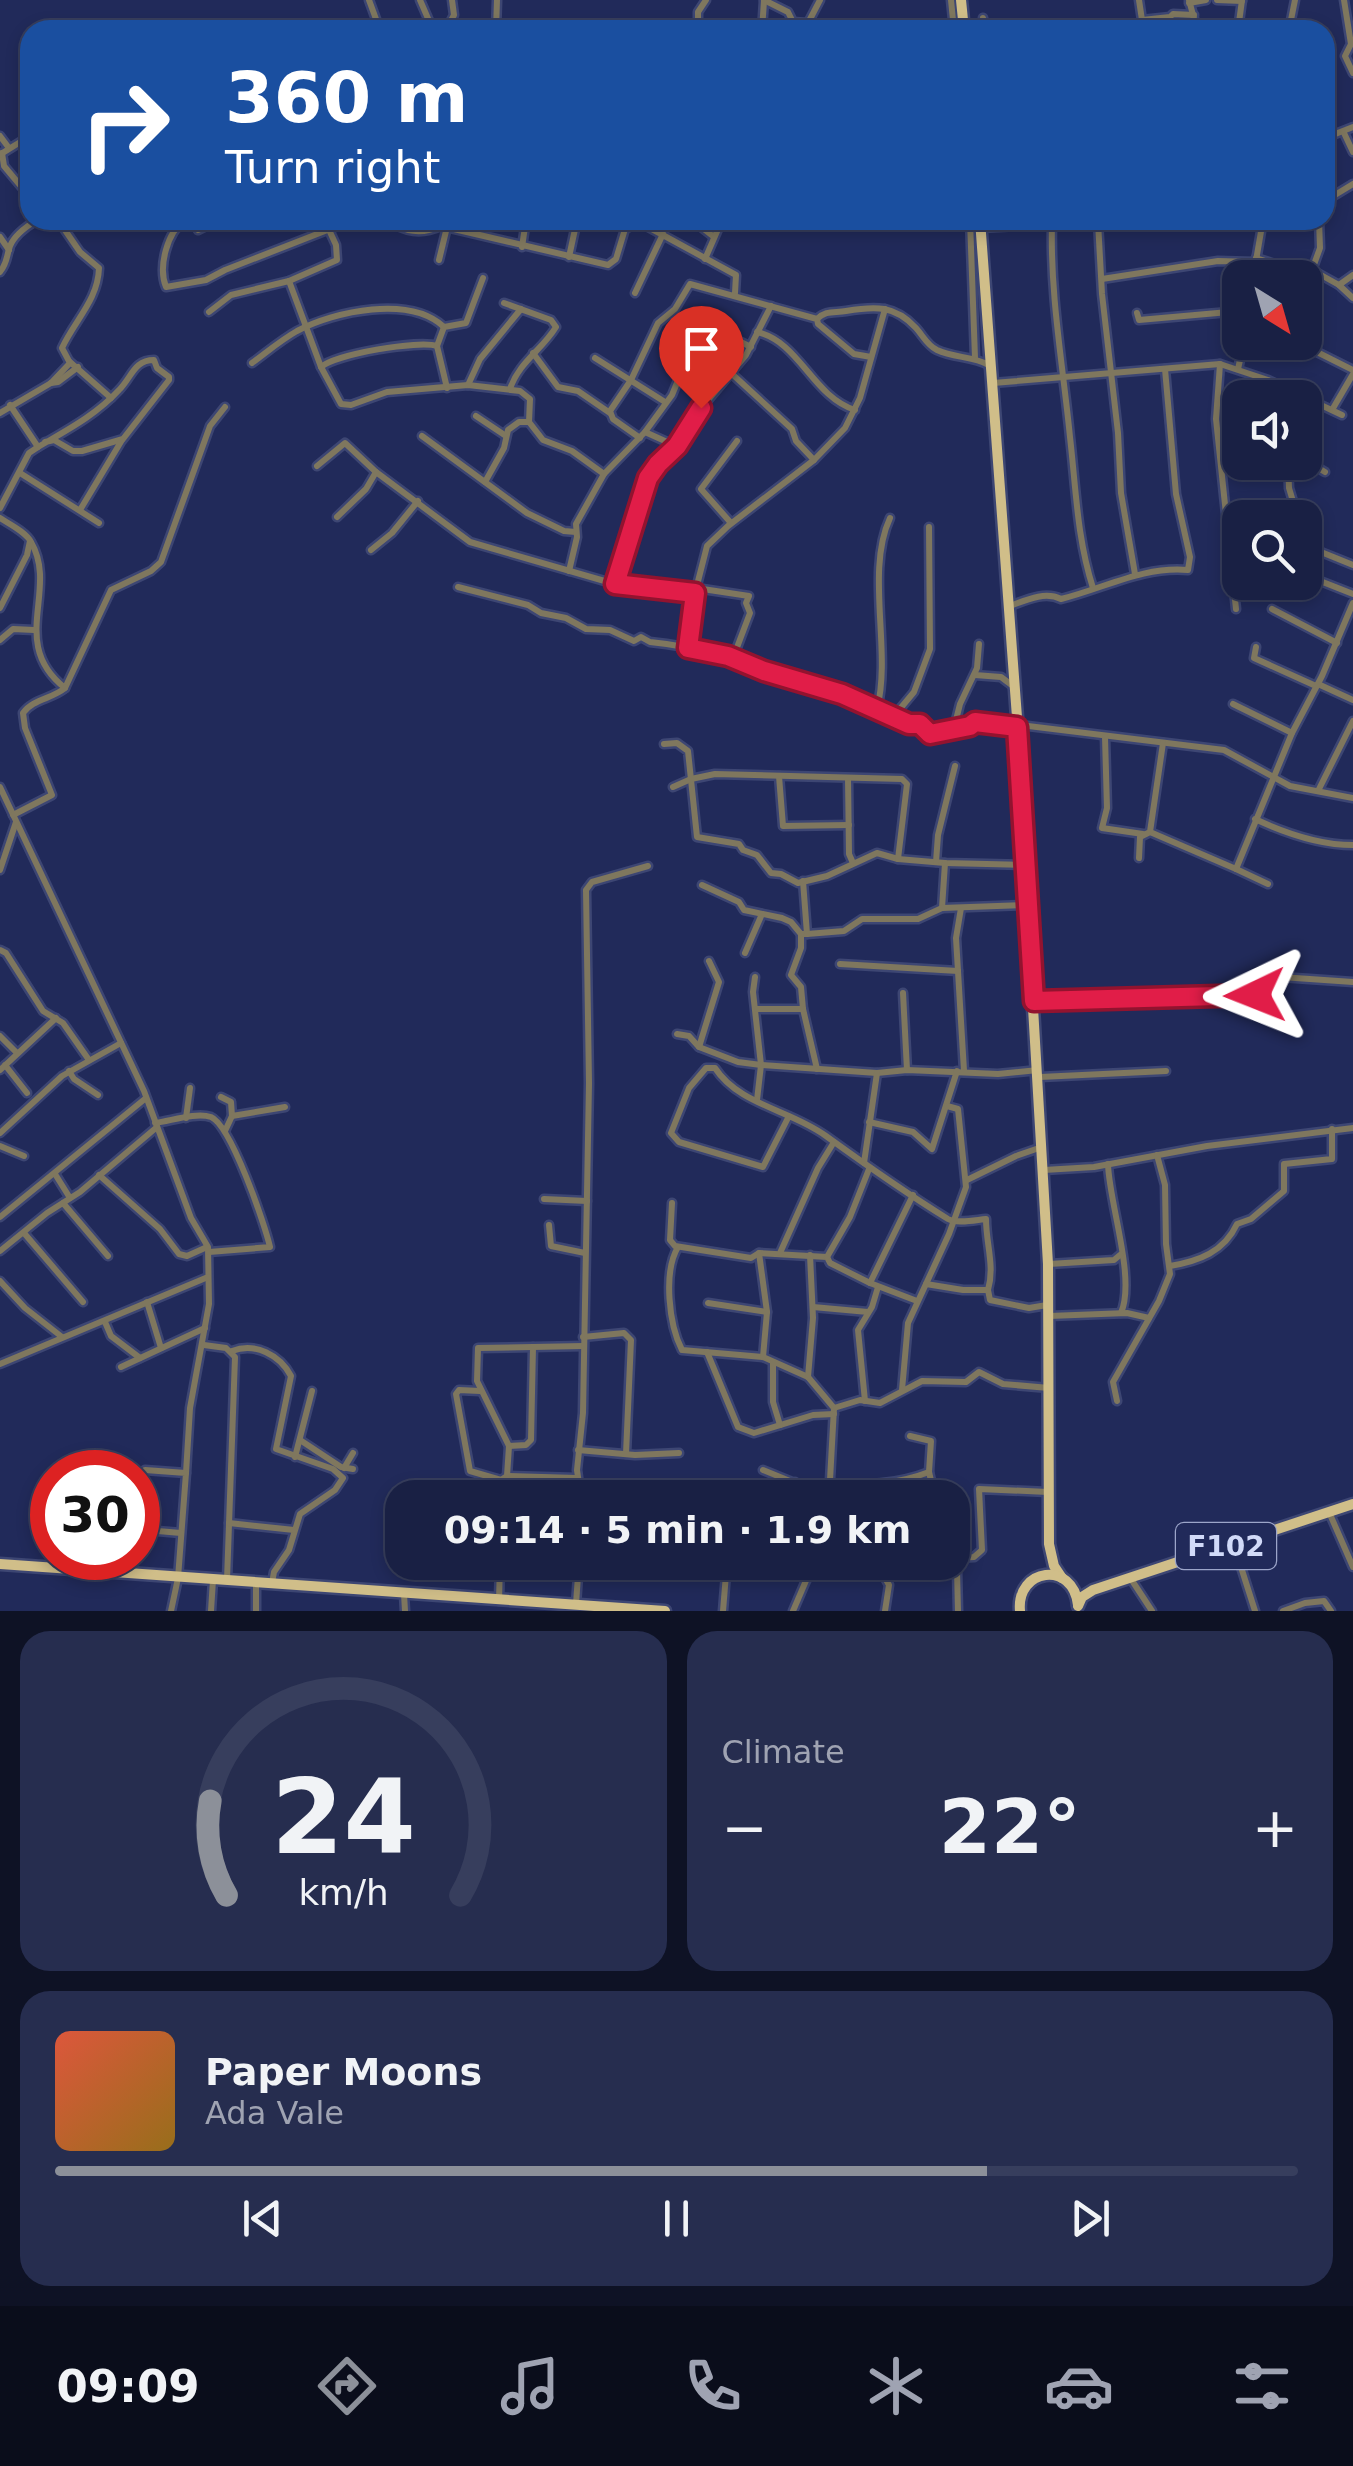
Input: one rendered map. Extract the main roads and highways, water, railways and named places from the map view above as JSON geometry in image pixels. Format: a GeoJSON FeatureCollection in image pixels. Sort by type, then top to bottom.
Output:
{"type":"FeatureCollection","features":[{"type":"Feature","properties":{"kind":"main road"},"geometry":{"type":"LineString","coordinates":[[981,230],[1028,865],[1027,905],[1043,1147],[1049,1310],[1049,1544],[1054,1566],[1076,1593],[1078,1608]]}},
{"type":"Feature","properties":{"kind":"main road","name":"F102"},"geometry":{"type":"LineString","coordinates":[[1078,1608],[1085,1594],[1098,1589],[1353,1504]]}},
{"type":"Feature","properties":{"kind":"main road"},"geometry":{"type":"LineString","coordinates":[[1012,1611],[1020,1606],[1026,1585],[1043,1567],[1049,1544]]}},
{"type":"Feature","properties":{"kind":"main road"},"geometry":{"type":"LineString","coordinates":[[0,1564],[590,1609],[665,1611]]}},
{"type":"Feature","properties":{"kind":"main road"},"geometry":{"type":"LineString","coordinates":[[1033,1579],[1042,1575],[1066,1580]]}},
{"type":"Feature","properties":{"kind":"main road","name":"F102"},"geometry":{"type":"LineString","coordinates":[[1066,1580],[1082,1588],[1098,1589]]}}]}
